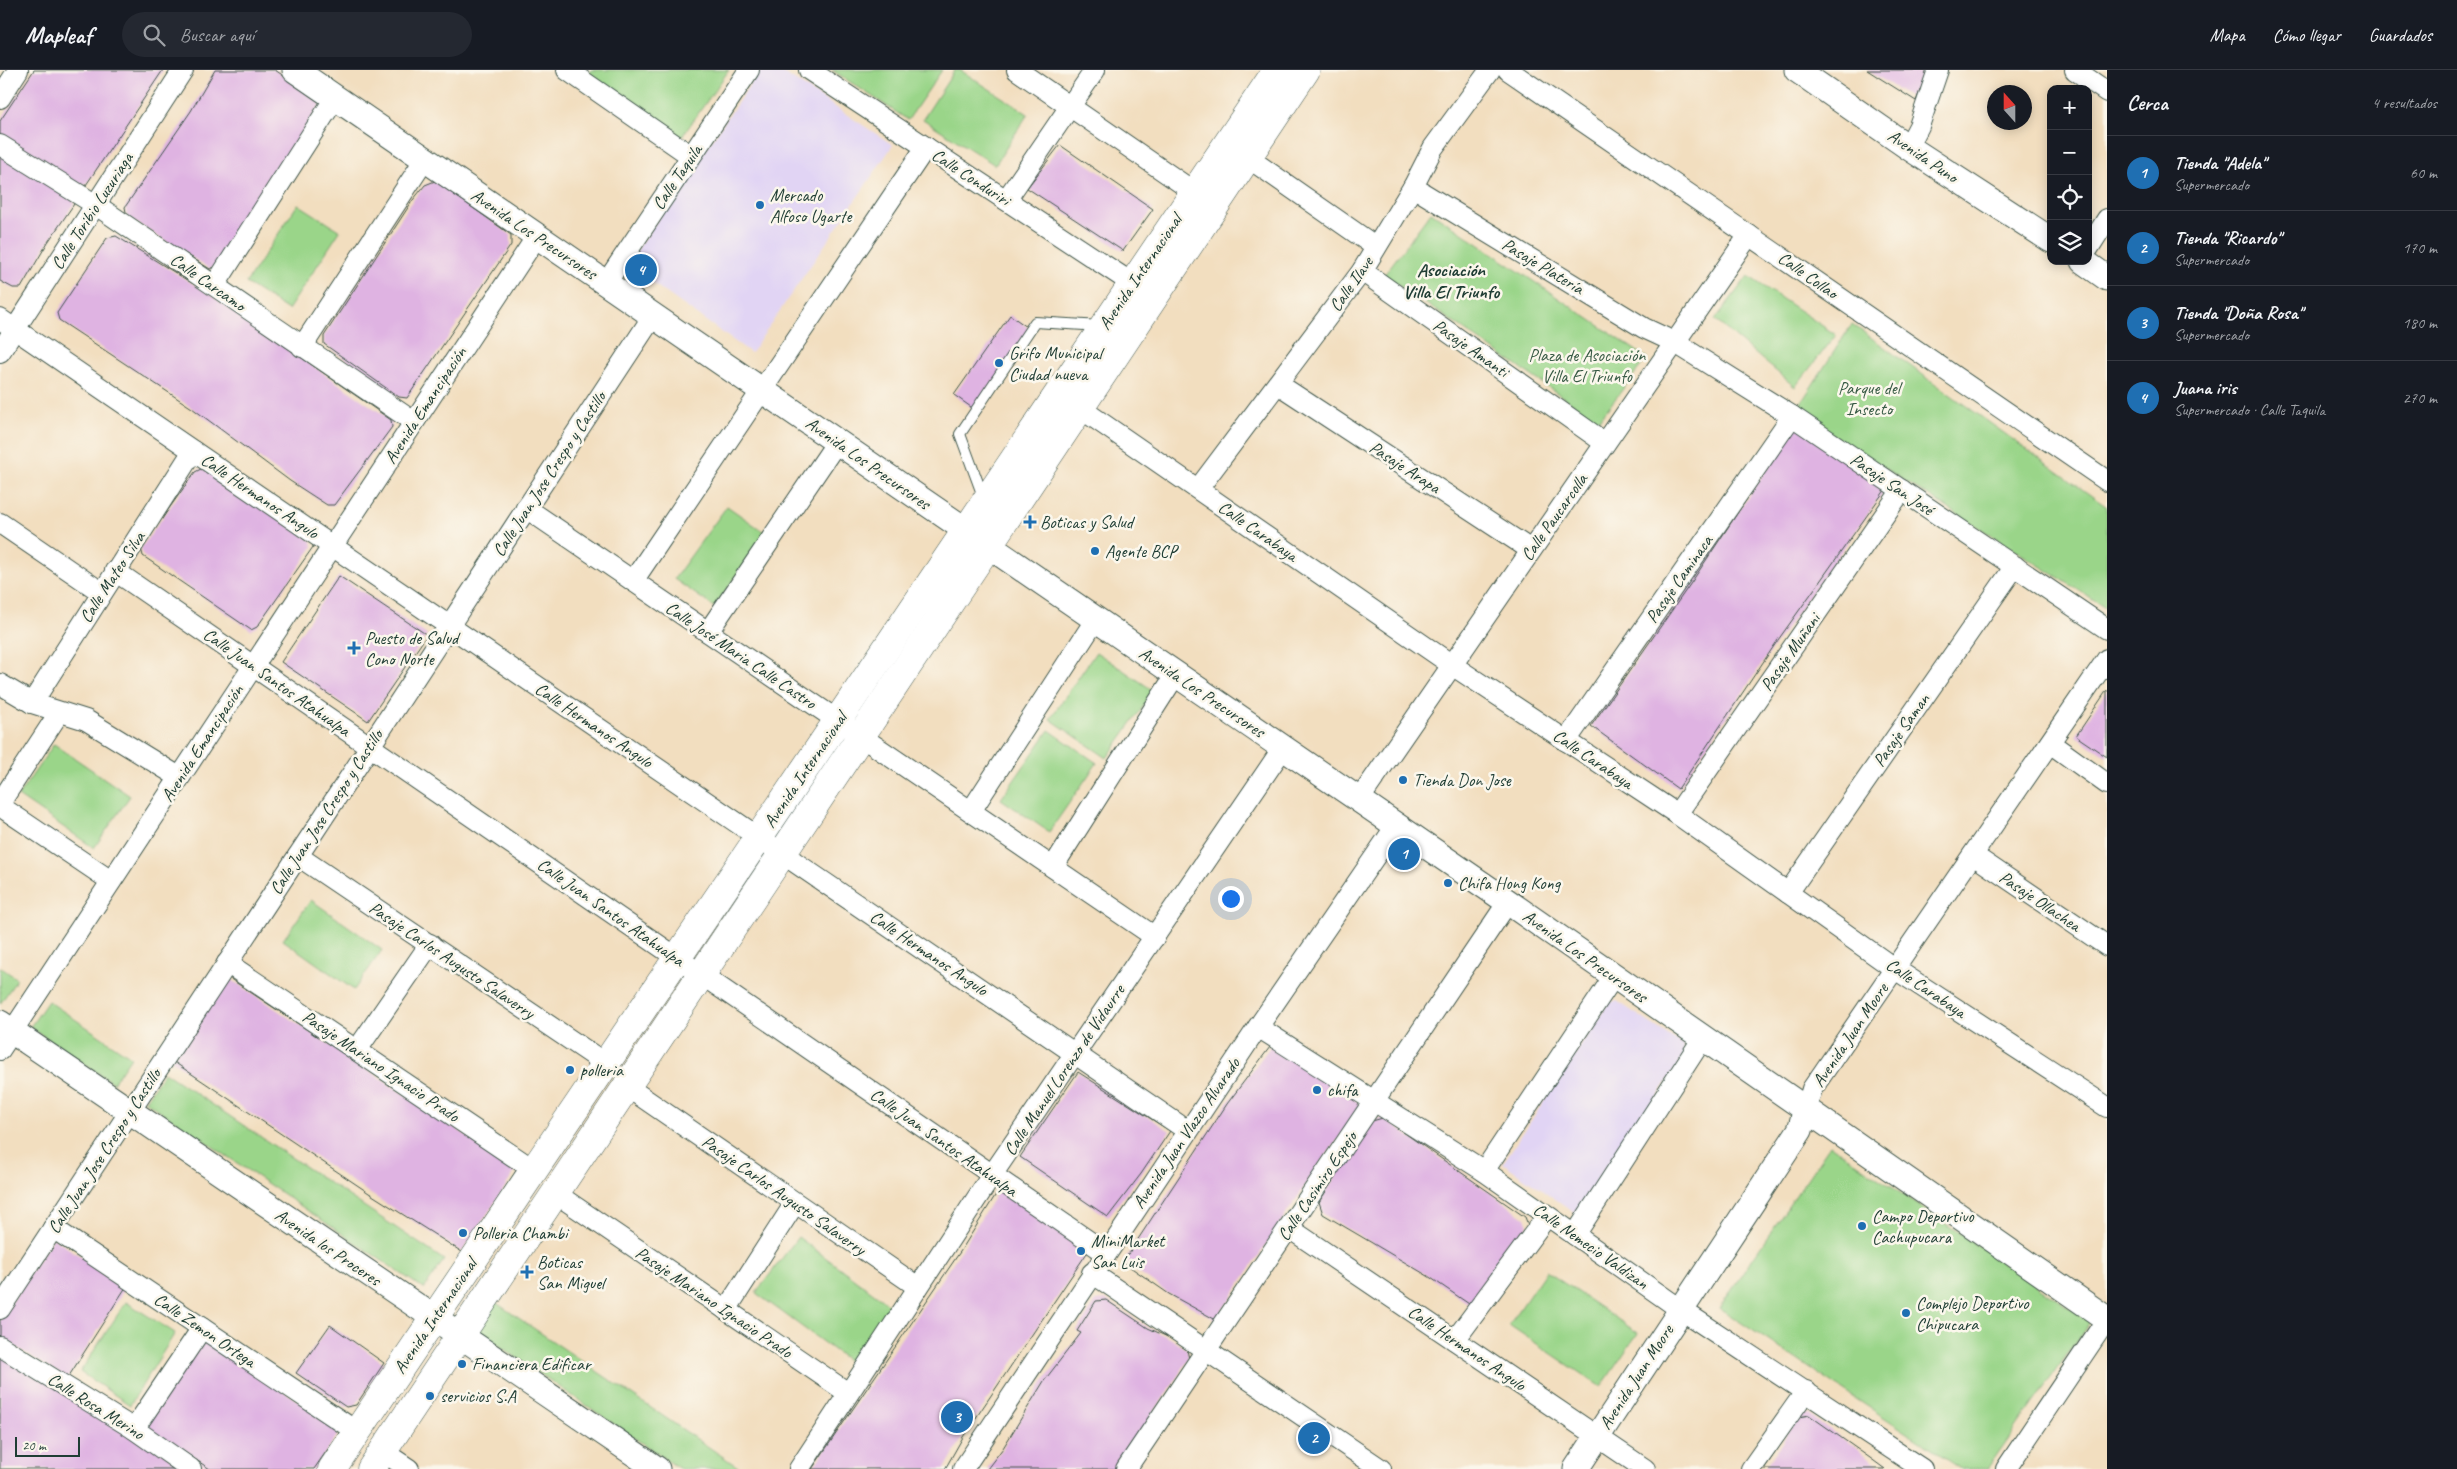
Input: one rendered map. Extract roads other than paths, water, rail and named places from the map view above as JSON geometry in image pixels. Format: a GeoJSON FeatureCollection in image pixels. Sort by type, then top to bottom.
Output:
{"type":"FeatureCollection","features":[{"type":"Feature","properties":{"kind":"main road","name":"Avenida Internacional"},"geometry":{"type":"LineString","coordinates":[[376,1460],[1080,408],[1238,150],[1277,70]]}},
{"type":"Feature","properties":{"kind":"main road","name":"Avenida Internacional"},"geometry":{"type":"LineString","coordinates":[[332,1469],[1194,192],[1238,150],[1306,70]]}},
{"type":"Feature","properties":{"kind":"street"},"geometry":{"type":"LineString","coordinates":[[0,98],[18,70]]}},
{"type":"Feature","properties":{"kind":"street","name":"Calle Toribio Luzuriaga"},"geometry":{"type":"LineString","coordinates":[[0,352],[7,324],[96,205],[183,70]]}},
{"type":"Feature","properties":{"kind":"street","name":"Avenida Los Precursores"},"geometry":{"type":"LineString","coordinates":[[295,70],[1508,902],[2107,1319]]}},
{"type":"Feature","properties":{"kind":"street","name":"Calle Taquila"},"geometry":{"type":"LineString","coordinates":[[606,283],[749,70]]}},
{"type":"Feature","properties":{"kind":"street","name":"Calle Conduriri"},"geometry":{"type":"LineString","coordinates":[[809,70],[1133,284]]}},
{"type":"Feature","properties":{"kind":"street"},"geometry":{"type":"LineString","coordinates":[[1017,70],[1194,192]]}},
{"type":"Feature","properties":{"kind":"street"},"geometry":{"type":"LineString","coordinates":[[1006,200],[1095,70]]}},
{"type":"Feature","properties":{"kind":"street","name":"Calle Ilave"},"geometry":{"type":"LineString","coordinates":[[1198,489],[1362,271],[1413,187],[1433,148],[1490,70]]}},
{"type":"Feature","properties":{"kind":"street","name":"Calle Collao"},"geometry":{"type":"LineString","coordinates":[[1508,70],[2107,481]]}},
{"type":"Feature","properties":{"kind":"street","name":"Avenida Puno"},"geometry":{"type":"LineString","coordinates":[[1797,70],[1908,147],[2047,237]]}},
{"type":"Feature","properties":{"kind":"street"},"geometry":{"type":"LineString","coordinates":[[1908,147],[1919,126],[1938,70]]}},
{"type":"Feature","properties":{"kind":"street"},"geometry":{"type":"LineString","coordinates":[[2075,70],[2107,92]]}},
{"type":"Feature","properties":{"kind":"street"},"geometry":{"type":"LineString","coordinates":[[575,72],[691,156]]}},
{"type":"Feature","properties":{"kind":"street"},"geometry":{"type":"LineString","coordinates":[[215,285],[336,98]]}},
{"type":"Feature","properties":{"kind":"street","name":"Calle Carcamo"},"geometry":{"type":"LineString","coordinates":[[0,145],[96,205],[414,422]]}},
{"type":"Feature","properties":{"kind":"street"},"geometry":{"type":"LineString","coordinates":[[634,581],[926,147]]}},
{"type":"Feature","properties":{"kind":"street"},"geometry":{"type":"LineString","coordinates":[[1238,150],[1376,247]]}},
{"type":"Feature","properties":{"kind":"street"},"geometry":{"type":"LineString","coordinates":[[302,347],[425,159]]}},
{"type":"Feature","properties":{"kind":"street","name":"Pasaje Platería"},"geometry":{"type":"LineString","coordinates":[[1413,187],[1644,328],[1674,342]]}},
{"type":"Feature","properties":{"kind":"street"},"geometry":{"type":"LineString","coordinates":[[2092,243],[2107,219]]}},
{"type":"Feature","properties":{"kind":"street","name":"Calle Paucarcolla"},"geometry":{"type":"LineString","coordinates":[[1359,800],[1749,234]]}},
{"type":"Feature","properties":{"kind":"street","name":"Avenida Emancipación"},"geometry":{"type":"LineString","coordinates":[[4,1034],[111,881],[537,236]]}},
{"type":"Feature","properties":{"kind":"street"},"geometry":{"type":"LineString","coordinates":[[2089,265],[2107,278]]}},
{"type":"Feature","properties":{"kind":"street","name":"Pasaje Amanti"},"geometry":{"type":"LineString","coordinates":[[1362,271],[1605,443]]}},
{"type":"Feature","properties":{"kind":"street","name":"Calle Juan Jose Crespo y Castillo"},"geometry":{"type":"LineString","coordinates":[[0,1309],[653,316]]}},
{"type":"Feature","properties":{"kind":"street","name":"Calle Hermanos Angulo"},"geometry":{"type":"LineString","coordinates":[[7,324],[1188,1131]]}},
{"type":"Feature","properties":{"kind":"street","name":"Pasaje San José"},"geometry":{"type":"LineString","coordinates":[[1674,342],[1792,416],[2107,629]]}},
{"type":"Feature","properties":{"kind":"street","name":"Pasaje Arapa"},"geometry":{"type":"LineString","coordinates":[[1278,384],[1531,550]]}},
{"type":"Feature","properties":{"kind":"street","name":"Calle Carabaya"},"geometry":{"type":"LineString","coordinates":[[1080,408],[1452,665],[1677,814],[1895,969],[2107,1107]]}},
{"type":"Feature","properties":{"kind":"street","name":"Pasaje Caminaca"},"geometry":{"type":"LineString","coordinates":[[1566,741],[1792,416]]}},
{"type":"Feature","properties":{"kind":"street"},"geometry":{"type":"LineString","coordinates":[[708,632],[837,442]]}},
{"type":"Feature","properties":{"kind":"street","name":"Calle Mateo Silva"},"geometry":{"type":"LineString","coordinates":[[32,703],[193,450]]}},
{"type":"Feature","properties":{"kind":"street","name":"Pasaje Muñani"},"geometry":{"type":"LineString","coordinates":[[1677,814],[1902,490]]}},
{"type":"Feature","properties":{"kind":"street","name":"Calle José Maria Calle Castro"},"geometry":{"type":"LineString","coordinates":[[526,508],[1155,937]]}},
{"type":"Feature","properties":{"kind":"street"},"geometry":{"type":"LineString","coordinates":[[0,523],[101,592]]}},
{"type":"Feature","properties":{"kind":"street","name":"Pasaje Saman"},"geometry":{"type":"LineString","coordinates":[[1788,893],[2015,566]]}},
{"type":"Feature","properties":{"kind":"street","name":"Calle Juan Santos Atahualpa"},"geometry":{"type":"LineString","coordinates":[[115,571],[1106,1253]]}},
{"type":"Feature","properties":{"kind":"street"},"geometry":{"type":"LineString","coordinates":[[971,811],[1096,619]]}},
{"type":"Feature","properties":{"kind":"street","name":"Avenida Juan Moore"},"geometry":{"type":"LineString","coordinates":[[1576,1469],[1800,1130],[1812,1089],[2107,660]]}},
{"type":"Feature","properties":{"kind":"street"},"geometry":{"type":"LineString","coordinates":[[1053,867],[1176,674]]}},
{"type":"Feature","properties":{"kind":"street"},"geometry":{"type":"LineString","coordinates":[[0,684],[32,703],[86,720],[179,778]]}},
{"type":"Feature","properties":{"kind":"street"},"geometry":{"type":"LineString","coordinates":[[59,712],[0,805],[111,881]]}},
{"type":"Feature","properties":{"kind":"street"},"geometry":{"type":"LineString","coordinates":[[2050,743],[2107,784]]}},
{"type":"Feature","properties":{"kind":"street","name":"Calle Manuel Lorenzo de Vidaurre"},"geometry":{"type":"LineString","coordinates":[[799,1469],[992,1175],[1284,748]]}},
{"type":"Feature","properties":{"kind":"street","name":"Avenida Juan Vlazco Alvarado"},"geometry":{"type":"LineString","coordinates":[[963,1469],[1092,1273],[1396,826]]}},
{"type":"Feature","properties":{"kind":"street","name":"Pasaje Ollachea"},"geometry":{"type":"LineString","coordinates":[[1973,855],[2107,946]]}},
{"type":"Feature","properties":{"kind":"street","name":"Pasaje Carlos Augusto Salaverry"},"geometry":{"type":"LineString","coordinates":[[298,856],[606,1064]]}},
{"type":"Feature","properties":{"kind":"street","name":"Calle Casimiro Espejo"},"geometry":{"type":"LineString","coordinates":[[1129,1468],[1508,902]]}},
{"type":"Feature","properties":{"kind":"street"},"geometry":{"type":"LineString","coordinates":[[358,1050],[430,944]]}},
{"type":"Feature","properties":{"kind":"street","name":"Pasaje Mariano Ignacio Prado"},"geometry":{"type":"LineString","coordinates":[[227,964],[358,1050],[534,1170]]}},
{"type":"Feature","properties":{"kind":"street"},"geometry":{"type":"LineString","coordinates":[[1484,1172],[1614,976]]}},
{"type":"Feature","properties":{"kind":"street","name":"Calle Nemecio Valdizan"},"geometry":{"type":"LineString","coordinates":[[1258,1027],[1484,1172],[1680,1309],[1922,1469]]}},
{"type":"Feature","properties":{"kind":"street","name":"Avenida los Proceres"},"geometry":{"type":"LineString","coordinates":[[4,1034],[130,1111],[434,1319],[461,1334],[657,1469]]}},
{"type":"Feature","properties":{"kind":"street"},"geometry":{"type":"LineString","coordinates":[[1574,1235],[1704,1038]]}},
{"type":"Feature","properties":{"kind":"street","name":"Pasaje Carlos Augusto Salaverry"},"geometry":{"type":"LineString","coordinates":[[626,1086],[918,1287]]}},
{"type":"Feature","properties":{"kind":"street","name":"Pasaje Mariano Ignacio Prado"},"geometry":{"type":"LineString","coordinates":[[555,1193],[848,1393]]}},
{"type":"Feature","properties":{"kind":"street"},"geometry":{"type":"LineString","coordinates":[[726,1310],[795,1203]]}},
{"type":"Feature","properties":{"kind":"street"},"geometry":{"type":"LineString","coordinates":[[1455,1340],[1547,1216]]}},
{"type":"Feature","properties":{"kind":"street","name":"Calle Zemon Ortega"},"geometry":{"type":"LineString","coordinates":[[53,1228],[357,1432]]}},
{"type":"Feature","properties":{"kind":"street","name":"Calle Hermanos Angulo"},"geometry":{"type":"LineString","coordinates":[[1289,1228],[1645,1469]]}},
{"type":"Feature","properties":{"kind":"street"},"geometry":{"type":"LineString","coordinates":[[1092,1273],[1381,1469]]}},
{"type":"Feature","properties":{"kind":"street"},"geometry":{"type":"LineString","coordinates":[[2006,1469],[2107,1319]]}},
{"type":"Feature","properties":{"kind":"street"},"geometry":{"type":"LineString","coordinates":[[134,1429],[202,1328]]}},
{"type":"Feature","properties":{"kind":"street","name":"Calle Rosa Merino"},"geometry":{"type":"LineString","coordinates":[[0,1346],[134,1429],[190,1469]]}},
{"type":"Feature","properties":{"kind":"street"},"geometry":{"type":"LineString","coordinates":[[1751,1469],[1806,1391]]}},
{"type":"Feature","properties":{"kind":"street"},"geometry":{"type":"LineString","coordinates":[[376,1460],[409,1469]]}},
{"type":"Feature","properties":{"kind":"lane"},"geometry":{"type":"LineString","coordinates":[[985,502],[960,434],[1035,322],[1104,326]]}},
{"type":"Feature","properties":{"kind":"place","name":"Mercado Alfoso Ugarte"},"geometry":{"type":"Point","coordinates":[760,205]}},
{"type":"Feature","properties":{"kind":"place","name":"Juana iris"},"geometry":{"type":"Point","coordinates":[641,270]}},
{"type":"Feature","properties":{"kind":"place","name":"Grifo Municipal Ciudad nueva"},"geometry":{"type":"Point","coordinates":[999,363]}},
{"type":"Feature","properties":{"kind":"place","name":"Boticas y Salud"},"geometry":{"type":"Point","coordinates":[1030,522]}},
{"type":"Feature","properties":{"kind":"place","name":"Agente BCP"},"geometry":{"type":"Point","coordinates":[1095,551]}},
{"type":"Feature","properties":{"kind":"place","name":"Puesto de Salud Cono Norte"},"geometry":{"type":"Point","coordinates":[354,648]}},
{"type":"Feature","properties":{"kind":"place","name":"Tienda Don Jose"},"geometry":{"type":"Point","coordinates":[1403,780]}},
{"type":"Feature","properties":{"kind":"place","name":"Tienda \"Adela\""},"geometry":{"type":"Point","coordinates":[1404,854]}},
{"type":"Feature","properties":{"kind":"place","name":"Chifa Hong Kong"},"geometry":{"type":"Point","coordinates":[1448,883]}},
{"type":"Feature","properties":{"kind":"place","name":"polleria"},"geometry":{"type":"Point","coordinates":[570,1070]}},
{"type":"Feature","properties":{"kind":"place","name":"chifa"},"geometry":{"type":"Point","coordinates":[1317,1090]}},
{"type":"Feature","properties":{"kind":"place","name":"Campo Deportivo Cachupucara"},"geometry":{"type":"Point","coordinates":[1862,1226]}},
{"type":"Feature","properties":{"kind":"place","name":"Polleria Chambi"},"geometry":{"type":"Point","coordinates":[463,1233]}},
{"type":"Feature","properties":{"kind":"place","name":"MiniMarket San Luis"},"geometry":{"type":"Point","coordinates":[1081,1251]}},
{"type":"Feature","properties":{"kind":"place","name":"Boticas San Miguel"},"geometry":{"type":"Point","coordinates":[527,1272]}},
{"type":"Feature","properties":{"kind":"place","name":"Complejo Deportivo Chipucara"},"geometry":{"type":"Point","coordinates":[1906,1313]}},
{"type":"Feature","properties":{"kind":"place","name":"Financiera Edificar"},"geometry":{"type":"Point","coordinates":[462,1364]}},
{"type":"Feature","properties":{"kind":"place","name":"servicios S.A"},"geometry":{"type":"Point","coordinates":[430,1396]}},
{"type":"Feature","properties":{"kind":"place","name":"Tienda \"Doña Rosa\""},"geometry":{"type":"Point","coordinates":[957,1417]}},
{"type":"Feature","properties":{"kind":"place","name":"Tienda \"Ricardo\""},"geometry":{"type":"Point","coordinates":[1314,1438]}},
{"type":"Feature","properties":{"kind":"district","name":"Asociación Villa El Triunfo"},"geometry":{"type":"Point","coordinates":[1451,281]}},
{"type":"Feature","properties":{"kind":"park label","name":"Plaza de Asociación Villa El Triunfo"},"geometry":{"type":"Point","coordinates":[1587,365]}},
{"type":"Feature","properties":{"kind":"park label","name":"Parque del Insecto"},"geometry":{"type":"Point","coordinates":[1869,398]}}]}
